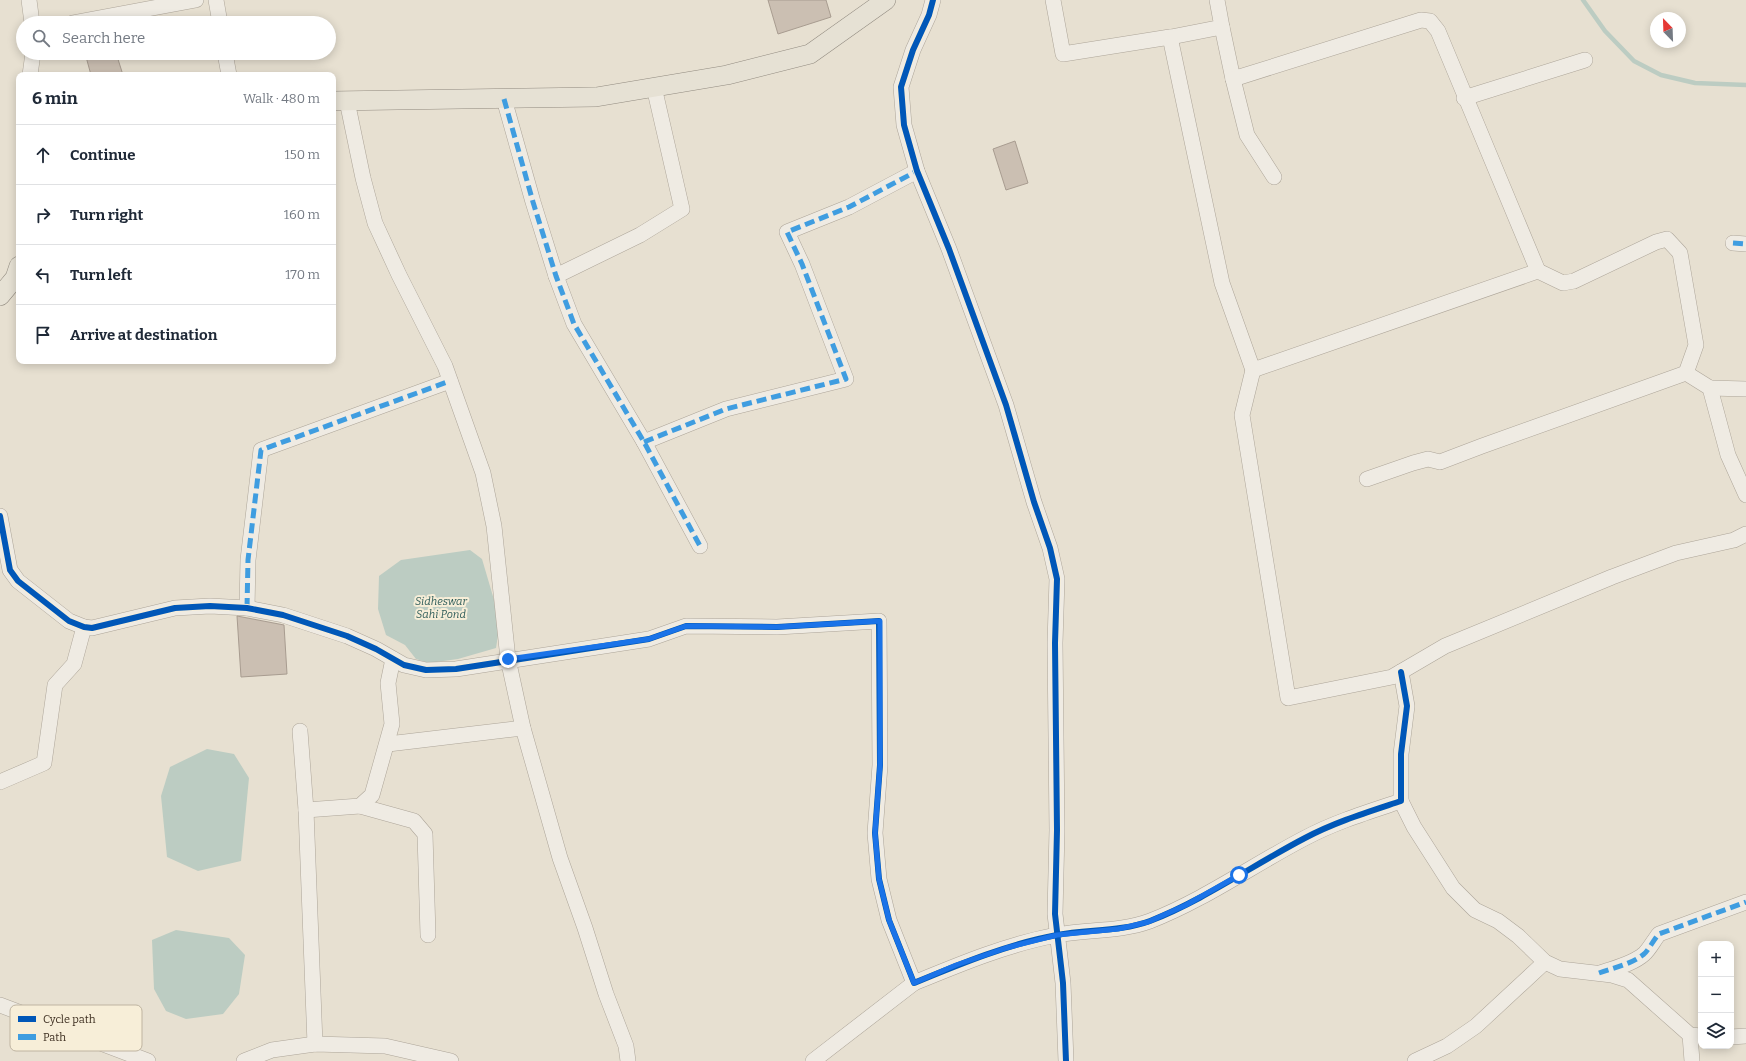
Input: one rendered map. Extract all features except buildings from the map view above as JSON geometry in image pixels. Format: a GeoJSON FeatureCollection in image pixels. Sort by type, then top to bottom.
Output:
{"type":"FeatureCollection","features":[{"type":"Feature","properties":{"kind":"main road"},"geometry":{"type":"LineString","coordinates":[[340,101],[596,97],[727,75],[810,54],[886,0]]}},
{"type":"Feature","properties":{"kind":"main road"},"geometry":{"type":"LineString","coordinates":[[0,296],[16,273]]}},
{"type":"Feature","properties":{"kind":"street"},"geometry":{"type":"LineString","coordinates":[[29,0],[31,16]]}},
{"type":"Feature","properties":{"kind":"street"},"geometry":{"type":"LineString","coordinates":[[110,16],[196,0]]}},
{"type":"Feature","properties":{"kind":"street"},"geometry":{"type":"LineString","coordinates":[[216,0],[219,16]]}},
{"type":"Feature","properties":{"kind":"street"},"geometry":{"type":"LineString","coordinates":[[933,0],[929,15],[914,50],[901,88],[904,125],[917,171],[949,249],[1006,405],[1034,502],[1050,548],[1057,579],[1055,643],[1057,830],[1055,914],[1063,983],[1066,1061]]}},
{"type":"Feature","properties":{"kind":"street"},"geometry":{"type":"LineString","coordinates":[[1053,0],[1063,54],[1171,37],[1222,27]]}},
{"type":"Feature","properties":{"kind":"street"},"geometry":{"type":"LineString","coordinates":[[1217,0],[1247,135],[1274,177]]}},
{"type":"Feature","properties":{"kind":"street"},"geometry":{"type":"LineString","coordinates":[[1234,79],[1421,20],[1430,21],[1438,31],[1464,98],[1538,271]]}},
{"type":"Feature","properties":{"kind":"street"},"geometry":{"type":"LineString","coordinates":[[1171,37],[1222,284],[1252,370],[1242,415],[1288,698],[1392,677],[1445,646],[1612,577],[1676,553],[1734,540],[1746,534]]}},
{"type":"Feature","properties":{"kind":"street"},"geometry":{"type":"LineString","coordinates":[[30,72],[32,60]]}},
{"type":"Feature","properties":{"kind":"street"},"geometry":{"type":"LineString","coordinates":[[226,60],[228,72]]}},
{"type":"Feature","properties":{"kind":"street"},"geometry":{"type":"LineString","coordinates":[[1464,98],[1585,60]]}},
{"type":"Feature","properties":{"kind":"street"},"geometry":{"type":"LineString","coordinates":[[556,276],[640,235],[682,209],[654,88]]}},
{"type":"Feature","properties":{"kind":"street"},"geometry":{"type":"LineString","coordinates":[[504,99],[533,202],[556,276],[574,324],[644,442],[700,546]]}},
{"type":"Feature","properties":{"kind":"street"},"geometry":{"type":"LineString","coordinates":[[340,101],[375,223],[399,275],[445,366],[484,473],[494,526],[508,659],[523,728],[560,858],[585,928],[606,994],[626,1046],[628,1061]]}},
{"type":"Feature","properties":{"kind":"street"},"geometry":{"type":"LineString","coordinates":[[644,442],[726,409],[846,379],[802,264],[788,232],[849,207],[917,171]]}},
{"type":"Feature","properties":{"kind":"street"},"geometry":{"type":"LineString","coordinates":[[1252,370],[1538,271],[1563,282],[1574,281],[1656,242],[1667,239],[1680,252],[1696,345],[1686,373]]}},
{"type":"Feature","properties":{"kind":"street"},"geometry":{"type":"LineString","coordinates":[[1686,373],[1710,388],[1746,389]]}},
{"type":"Feature","properties":{"kind":"street"},"geometry":{"type":"LineString","coordinates":[[1367,479],[1413,462],[1428,459],[1440,462],[1686,373]]}},
{"type":"Feature","properties":{"kind":"street"},"geometry":{"type":"LineString","coordinates":[[247,608],[248,560],[261,450],[450,381]]}},
{"type":"Feature","properties":{"kind":"street"},"geometry":{"type":"LineString","coordinates":[[1710,388],[1728,455],[1746,495]]}},
{"type":"Feature","properties":{"kind":"street"},"geometry":{"type":"LineString","coordinates":[[0,516],[10,570],[18,581],[69,622],[84,627],[98,626],[175,608],[210,606],[247,608],[282,615],[347,636],[404,666],[426,670],[456,669],[508,659],[649,639],[686,626],[777,627],[880,621],[880,765],[875,833],[879,879],[889,920],[914,983]]}},
{"type":"Feature","properties":{"kind":"street"},"geometry":{"type":"LineString","coordinates":[[0,782],[44,763],[55,685],[74,664],[84,627]]}},
{"type":"Feature","properties":{"kind":"street"},"geometry":{"type":"LineString","coordinates":[[360,806],[372,795],[388,744],[392,724],[388,683],[393,659]]}},
{"type":"Feature","properties":{"kind":"street"},"geometry":{"type":"LineString","coordinates":[[1402,672],[1407,706],[1402,754],[1401,802],[1414,827],[1453,888],[1476,910],[1498,921],[1518,936],[1545,962],[1560,969],[1612,975],[1628,980],[1695,1036],[1692,1061]]}},
{"type":"Feature","properties":{"kind":"street"},"geometry":{"type":"LineString","coordinates":[[388,744],[523,728]]}},
{"type":"Feature","properties":{"kind":"street"},"geometry":{"type":"LineString","coordinates":[[300,731],[306,810],[314,1044]]}},
{"type":"Feature","properties":{"kind":"street"},"geometry":{"type":"LineString","coordinates":[[813,1061],[914,983],[956,965],[1006,948],[1057,935],[1118,929],[1148,922],[1186,905],[1306,837],[1357,816],[1401,802]]}},
{"type":"Feature","properties":{"kind":"street"},"geometry":{"type":"LineString","coordinates":[[306,810],[360,806],[414,821],[425,834],[428,935]]}},
{"type":"Feature","properties":{"kind":"street"},"geometry":{"type":"LineString","coordinates":[[1599,973],[1634,960],[1645,954],[1659,934],[1746,902]]}},
{"type":"Feature","properties":{"kind":"street"},"geometry":{"type":"LineString","coordinates":[[1415,1061],[1447,1046],[1476,1026],[1545,962]]}},
{"type":"Feature","properties":{"kind":"street"},"geometry":{"type":"LineString","coordinates":[[0,1005],[10,1009]]}},
{"type":"Feature","properties":{"kind":"street"},"geometry":{"type":"LineString","coordinates":[[1734,1037],[1746,1036]]}},
{"type":"Feature","properties":{"kind":"street"},"geometry":{"type":"LineString","coordinates":[[249,1060],[272,1050],[314,1044],[385,1046],[451,1061]]}},
{"type":"Feature","properties":{"kind":"street"},"geometry":{"type":"LineString","coordinates":[[122,1051],[148,1061]]}},
{"type":"Feature","properties":{"kind":"water","name":"Sidheswar Sahi Pond"},"geometry":{"type":"Polygon","coordinates":[[[470,550],[482,559],[497,610],[499,629],[496,648],[458,659],[429,663],[416,659],[405,645],[386,635],[378,609],[379,576],[401,560],[470,550]]]}},
{"type":"Feature","properties":{"kind":"water"},"geometry":{"type":"Polygon","coordinates":[[[207,749],[234,754],[249,778],[241,861],[198,871],[167,857],[161,796],[170,767],[207,749]]]}},
{"type":"Feature","properties":{"kind":"water"},"geometry":{"type":"Polygon","coordinates":[[[176,930],[229,938],[245,955],[239,994],[223,1014],[186,1019],[166,1011],[154,989],[152,940],[176,930]]]}},
{"type":"Feature","properties":{"kind":"waterway"},"geometry":{"type":"LineString","coordinates":[[1583,0],[1605,31],[1634,61],[1661,75],[1695,83],[1746,85]]}},
{"type":"Feature","properties":{"kind":"marked path"},"geometry":{"type":"LineString","coordinates":[[504,99],[533,202],[556,276],[574,324],[644,442],[700,546]]}},
{"type":"Feature","properties":{"kind":"marked path"},"geometry":{"type":"LineString","coordinates":[[644,442],[726,409],[846,379],[802,264],[787,232],[849,207],[917,171]]}},
{"type":"Feature","properties":{"kind":"marked path"},"geometry":{"type":"LineString","coordinates":[[1733,243],[1746,244]]}},
{"type":"Feature","properties":{"kind":"marked path"},"geometry":{"type":"LineString","coordinates":[[247,608],[248,560],[261,450],[450,381]]}},
{"type":"Feature","properties":{"kind":"marked path"},"geometry":{"type":"LineString","coordinates":[[1599,973],[1628,963],[1639,957],[1646,952],[1659,934],[1746,902]]}},
{"type":"Feature","properties":{"kind":"cycle path"},"geometry":{"type":"LineString","coordinates":[[933,0],[929,15],[913,50],[901,87],[904,125],[917,171],[949,249],[1006,405],[1034,502],[1050,548],[1057,579],[1055,643],[1057,830],[1055,914],[1063,983],[1066,1061]]}},
{"type":"Feature","properties":{"kind":"cycle path"},"geometry":{"type":"LineString","coordinates":[[0,516],[10,570],[18,581],[69,621],[84,627],[92,628],[175,608],[210,606],[247,608],[283,615],[347,636],[376,649],[404,665],[426,670],[456,669],[649,639],[686,626],[777,627],[879,621],[880,765],[875,833],[879,879],[889,920],[914,983],[1002,949],[1039,939],[1069,933],[1116,929],[1139,925],[1150,921],[1190,903],[1316,832],[1401,801],[1401,754],[1407,706],[1401,672]]}},
{"type":"Feature","properties":{"kind":"route"},"geometry":{"type":"LineString","coordinates":[[508,659],[649,639],[686,626],[777,627],[880,621],[880,765],[875,833],[879,879],[889,920],[914,983],[956,965],[1006,948],[1057,935],[1118,929],[1148,922],[1186,905],[1239,875]]}}]}
